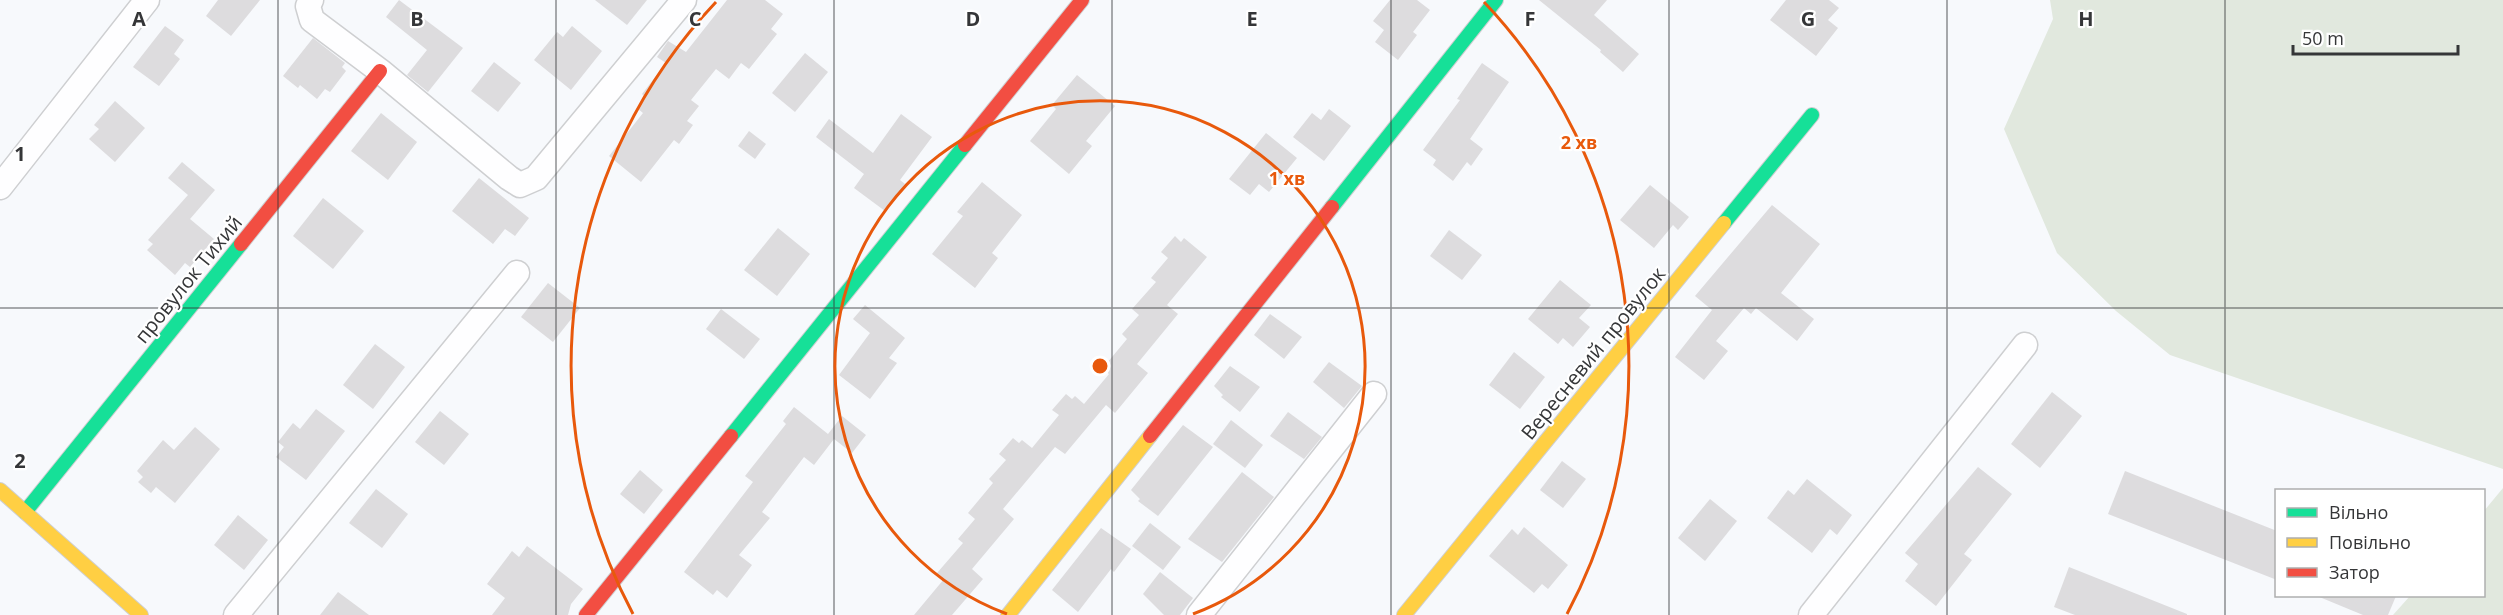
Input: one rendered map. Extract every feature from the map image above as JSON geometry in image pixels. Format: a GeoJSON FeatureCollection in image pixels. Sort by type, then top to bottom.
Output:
{"type":"FeatureCollection","features":[{"type":"Feature","properties":{"kind":"street"},"geometry":{"type":"LineString","coordinates":[[0,187],[147,0]]}},
{"type":"Feature","properties":{"kind":"street"},"geometry":{"type":"LineString","coordinates":[[311,0],[308,6],[312,20],[380,70],[508,178],[520,185],[536,178],[684,0]]}},
{"type":"Feature","properties":{"kind":"street"},"geometry":{"type":"LineString","coordinates":[[586,615],[1082,0]]}},
{"type":"Feature","properties":{"kind":"street"},"geometry":{"type":"LineString","coordinates":[[1008,615],[1496,0]]}},
{"type":"Feature","properties":{"kind":"street","name":"провулок Тихий"},"geometry":{"type":"LineString","coordinates":[[25,512],[380,70]]}},
{"type":"Feature","properties":{"kind":"street","name":"Вересневий провулок"},"geometry":{"type":"LineString","coordinates":[[1404,615],[1812,115]]}},
{"type":"Feature","properties":{"kind":"street"},"geometry":{"type":"LineString","coordinates":[[236,615],[517,273]]}},
{"type":"Feature","properties":{"kind":"street"},"geometry":{"type":"LineString","coordinates":[[1811,615],[2025,345]]}},
{"type":"Feature","properties":{"kind":"street"},"geometry":{"type":"LineString","coordinates":[[1199,615],[1374,394]]}},
{"type":"Feature","properties":{"kind":"street"},"geometry":{"type":"LineString","coordinates":[[0,490],[141,615]]}},
{"type":"Feature","properties":{"kind":"shaded area"},"geometry":{"type":"Polygon","coordinates":[[[2050,0],[2503,0],[2503,469],[2170,355],[2116,311],[2057,253],[2004,129],[2053,19],[2050,0]]]}},
{"type":"Feature","properties":{"kind":"shaded area"},"geometry":{"type":"Polygon","coordinates":[[[2503,488],[2503,615],[2393,615],[2409,597],[2485,597],[2485,510],[2503,488]]]}},
{"type":"Feature","properties":{"kind":"building"},"geometry":{"type":"Polygon","coordinates":[[[218,0],[260,0],[231,36],[206,16],[218,0]]]}},
{"type":"Feature","properties":{"kind":"building"},"geometry":{"type":"Polygon","coordinates":[[[399,0],[463,48],[428,92],[407,75],[427,50],[386,17],[399,0]]]}},
{"type":"Feature","properties":{"kind":"building"},"geometry":{"type":"Polygon","coordinates":[[[595,0],[647,0],[627,25],[595,0]]]}},
{"type":"Feature","properties":{"kind":"building"},"geometry":{"type":"Polygon","coordinates":[[[727,0],[765,0],[783,14],[771,29],[777,34],[749,69],[741,63],[729,79],[716,69],[691,100],[699,106],[687,121],[693,125],[679,144],[674,140],[641,182],[609,156],[643,113],[637,108],[645,97],[642,94],[666,63],[657,57],[668,41],[686,52],[727,0]]]}},
{"type":"Feature","properties":{"kind":"building"},"geometry":{"type":"Polygon","coordinates":[[[1390,0],[1417,0],[1430,10],[1413,32],[1417,35],[1398,60],[1375,42],[1384,30],[1373,21],[1390,0]]]}},
{"type":"Feature","properties":{"kind":"building"},"geometry":{"type":"Polygon","coordinates":[[[1539,0],[1607,0],[1594,15],[1639,54],[1623,72],[1600,52],[1601,50],[1539,0]]]}},
{"type":"Feature","properties":{"kind":"building"},"geometry":{"type":"Polygon","coordinates":[[[1786,0],[1829,0],[1839,8],[1828,20],[1838,28],[1816,56],[1770,20],[1786,0]]]}},
{"type":"Feature","properties":{"kind":"building"},"geometry":{"type":"Polygon","coordinates":[[[165,26],[184,40],[174,54],[180,59],[159,86],[133,67],[165,26]]]}},
{"type":"Feature","properties":{"kind":"building"},"geometry":{"type":"Polygon","coordinates":[[[572,26],[602,51],[571,90],[534,60],[557,32],[563,37],[572,26]]]}},
{"type":"Feature","properties":{"kind":"building"},"geometry":{"type":"Polygon","coordinates":[[[313,38],[345,63],[342,67],[346,71],[330,92],[325,89],[317,99],[300,85],[298,88],[283,76],[313,38]]]}},
{"type":"Feature","properties":{"kind":"building"},"geometry":{"type":"Polygon","coordinates":[[[805,53],[828,72],[795,112],[772,93],[805,53]]]}},
{"type":"Feature","properties":{"kind":"building"},"geometry":{"type":"Polygon","coordinates":[[[494,62],[521,83],[498,112],[471,91],[494,62]]]}},
{"type":"Feature","properties":{"kind":"building"},"geometry":{"type":"Polygon","coordinates":[[[1482,63],[1509,82],[1470,139],[1483,149],[1471,166],[1467,162],[1453,181],[1433,165],[1436,160],[1423,150],[1460,100],[1457,99],[1482,63]]]}},
{"type":"Feature","properties":{"kind":"building"},"geometry":{"type":"Polygon","coordinates":[[[1077,75],[1115,106],[1086,141],[1092,146],[1069,174],[1030,141],[1056,109],[1052,105],[1077,75]]]}},
{"type":"Feature","properties":{"kind":"building"},"geometry":{"type":"Polygon","coordinates":[[[115,101],[145,128],[115,162],[89,139],[99,129],[94,125],[115,101]]]}},
{"type":"Feature","properties":{"kind":"building"},"geometry":{"type":"Polygon","coordinates":[[[1329,109],[1351,126],[1324,161],[1293,137],[1312,113],[1321,120],[1329,109]]]}},
{"type":"Feature","properties":{"kind":"building"},"geometry":{"type":"Polygon","coordinates":[[[381,113],[417,142],[388,180],[351,151],[381,113]]]}},
{"type":"Feature","properties":{"kind":"building"},"geometry":{"type":"Polygon","coordinates":[[[901,114],[932,137],[900,180],[905,184],[885,211],[854,188],[864,174],[816,137],[829,119],[873,153],[901,114]]]}},
{"type":"Feature","properties":{"kind":"building"},"geometry":{"type":"Polygon","coordinates":[[[749,131],[766,144],[755,159],[738,146],[749,131]]]}},
{"type":"Feature","properties":{"kind":"building"},"geometry":{"type":"Polygon","coordinates":[[[1266,133],[1297,158],[1269,192],[1259,184],[1250,195],[1229,179],[1266,133]]]}},
{"type":"Feature","properties":{"kind":"building"},"geometry":{"type":"Polygon","coordinates":[[[182,162],[215,190],[190,219],[214,239],[190,267],[185,263],[175,275],[147,250],[153,244],[148,240],[188,195],[168,178],[182,162]]]}},
{"type":"Feature","properties":{"kind":"building"},"geometry":{"type":"Polygon","coordinates":[[[479,178],[529,218],[515,236],[505,229],[493,244],[452,211],[479,178]]]}},
{"type":"Feature","properties":{"kind":"building"},"geometry":{"type":"Polygon","coordinates":[[[982,182],[1022,215],[992,253],[998,258],[975,288],[932,254],[963,216],[957,212],[982,182]]]}},
{"type":"Feature","properties":{"kind":"building"},"geometry":{"type":"Polygon","coordinates":[[[1650,185],[1689,217],[1678,230],[1673,225],[1654,248],[1620,220],[1650,185]]]}},
{"type":"Feature","properties":{"kind":"building"},"geometry":{"type":"Polygon","coordinates":[[[323,198],[364,231],[333,269],[293,236],[323,198]]]}},
{"type":"Feature","properties":{"kind":"building"},"geometry":{"type":"Polygon","coordinates":[[[1772,205],[1820,244],[1781,293],[1814,319],[1797,341],[1756,308],[1751,314],[1744,308],[1716,341],[1728,351],[1704,380],[1675,357],[1712,310],[1695,296],[1772,205]]]}},
{"type":"Feature","properties":{"kind":"building"},"geometry":{"type":"Polygon","coordinates":[[[778,228],[810,254],[777,296],[744,270],[778,228]]]}},
{"type":"Feature","properties":{"kind":"building"},"geometry":{"type":"Polygon","coordinates":[[[1449,230],[1482,255],[1462,280],[1430,256],[1449,230]]]}},
{"type":"Feature","properties":{"kind":"building"},"geometry":{"type":"Polygon","coordinates":[[[1175,236],[1181,242],[1184,238],[1207,257],[1167,305],[1178,314],[1137,364],[1148,373],[1115,413],[1106,405],[1065,454],[1055,447],[1003,509],[1014,519],[972,569],[983,579],[952,615],[914,615],[944,579],[937,573],[963,543],[958,539],[975,519],[968,513],[993,483],[989,479],[1006,460],[999,454],[1013,438],[1019,443],[1022,440],[1032,448],[1059,415],[1052,410],[1066,394],[1072,399],[1075,396],[1084,404],[1109,374],[1102,369],[1127,339],[1122,334],[1139,315],[1132,309],[1156,282],[1151,278],[1168,258],[1161,252],[1175,236]]]}},
{"type":"Feature","properties":{"kind":"building"},"geometry":{"type":"Polygon","coordinates":[[[1560,280],[1591,305],[1579,318],[1590,327],[1573,347],[1563,338],[1558,344],[1528,319],[1560,280]]]}},
{"type":"Feature","properties":{"kind":"building"},"geometry":{"type":"Polygon","coordinates":[[[548,283],[580,308],[553,342],[521,317],[548,283]]]}},
{"type":"Feature","properties":{"kind":"building"},"geometry":{"type":"Polygon","coordinates":[[[865,305],[905,338],[889,358],[897,363],[870,399],[839,375],[870,333],[853,319],[865,305]]]}},
{"type":"Feature","properties":{"kind":"building"},"geometry":{"type":"Polygon","coordinates":[[[721,309],[760,339],[744,359],[706,329],[721,309]]]}},
{"type":"Feature","properties":{"kind":"building"},"geometry":{"type":"Polygon","coordinates":[[[1270,314],[1302,337],[1284,359],[1254,335],[1270,314]]]}},
{"type":"Feature","properties":{"kind":"building"},"geometry":{"type":"Polygon","coordinates":[[[375,344],[405,367],[373,409],[343,385],[375,344]]]}},
{"type":"Feature","properties":{"kind":"building"},"geometry":{"type":"Polygon","coordinates":[[[1514,352],[1545,377],[1520,409],[1489,385],[1514,352]]]}},
{"type":"Feature","properties":{"kind":"building"},"geometry":{"type":"Polygon","coordinates":[[[1329,362],[1362,386],[1344,408],[1313,382],[1329,362]]]}},
{"type":"Feature","properties":{"kind":"building"},"geometry":{"type":"Polygon","coordinates":[[[1230,366],[1260,387],[1240,412],[1221,397],[1223,395],[1214,386],[1230,366]]]}},
{"type":"Feature","properties":{"kind":"building"},"geometry":{"type":"Polygon","coordinates":[[[2052,392],[2082,416],[2040,468],[2011,444],[2052,392]]]}},
{"type":"Feature","properties":{"kind":"building"},"geometry":{"type":"Polygon","coordinates":[[[794,407],[828,434],[842,416],[866,435],[852,453],[834,439],[814,465],[804,457],[762,512],[770,518],[739,555],[752,565],[727,598],[717,590],[713,595],[684,572],[753,482],[745,476],[786,424],[783,421],[794,407]]]}},
{"type":"Feature","properties":{"kind":"building"},"geometry":{"type":"Polygon","coordinates":[[[316,409],[345,431],[306,480],[276,457],[284,447],[278,442],[293,423],[300,429],[316,409]]]}},
{"type":"Feature","properties":{"kind":"building"},"geometry":{"type":"Polygon","coordinates":[[[440,411],[469,434],[444,465],[415,442],[440,411]]]}},
{"type":"Feature","properties":{"kind":"building"},"geometry":{"type":"Polygon","coordinates":[[[1288,412],[1322,437],[1304,459],[1270,436],[1288,412]]]}},
{"type":"Feature","properties":{"kind":"building"},"geometry":{"type":"Polygon","coordinates":[[[1231,420],[1263,445],[1245,468],[1213,444],[1231,420]]]}},
{"type":"Feature","properties":{"kind":"building"},"geometry":{"type":"Polygon","coordinates":[[[1183,425],[1213,447],[1158,516],[1138,501],[1140,499],[1131,490],[1183,425]]]}},
{"type":"Feature","properties":{"kind":"building"},"geometry":{"type":"Polygon","coordinates":[[[195,427],[220,449],[175,503],[156,487],[151,493],[138,482],[143,477],[137,471],[163,440],[174,450],[195,427]]]}},
{"type":"Feature","properties":{"kind":"building"},"geometry":{"type":"Polygon","coordinates":[[[1562,461],[1586,479],[1563,508],[1540,490],[1562,461]]]}},
{"type":"Feature","properties":{"kind":"building"},"geometry":{"type":"Polygon","coordinates":[[[1978,467],[2012,494],[1964,554],[1972,560],[1936,606],[1905,581],[1918,564],[1905,553],[1978,467]]]}},
{"type":"Feature","properties":{"kind":"building"},"geometry":{"type":"Polygon","coordinates":[[[640,470],[663,490],[644,514],[620,494],[640,470]]]}},
{"type":"Feature","properties":{"kind":"building"},"geometry":{"type":"Polygon","coordinates":[[[2125,471],[2275,530],[2275,579],[2108,514],[2125,471]]]}},
{"type":"Feature","properties":{"kind":"building"},"geometry":{"type":"Polygon","coordinates":[[[1242,472],[1274,497],[1222,562],[1188,539],[1242,472]]]}},
{"type":"Feature","properties":{"kind":"building"},"geometry":{"type":"Polygon","coordinates":[[[1807,479],[1852,515],[1837,535],[1830,529],[1812,553],[1767,518],[1788,490],[1794,495],[1807,479]]]}},
{"type":"Feature","properties":{"kind":"building"},"geometry":{"type":"Polygon","coordinates":[[[376,489],[408,514],[382,548],[349,523],[376,489]]]}},
{"type":"Feature","properties":{"kind":"building"},"geometry":{"type":"Polygon","coordinates":[[[1710,499],[1737,521],[1705,561],[1678,538],[1710,499]]]}},
{"type":"Feature","properties":{"kind":"building"},"geometry":{"type":"Polygon","coordinates":[[[238,515],[268,540],[244,570],[214,545],[238,515]]]}},
{"type":"Feature","properties":{"kind":"building"},"geometry":{"type":"Polygon","coordinates":[[[1150,523],[1181,547],[1163,570],[1132,546],[1150,523]]]}},
{"type":"Feature","properties":{"kind":"building"},"geometry":{"type":"Polygon","coordinates":[[[1524,527],[1568,565],[1548,589],[1542,584],[1534,593],[1489,556],[1512,529],[1518,535],[1524,527]]]}},
{"type":"Feature","properties":{"kind":"building"},"geometry":{"type":"Polygon","coordinates":[[[1101,528],[1131,549],[1114,572],[1111,569],[1078,612],[1052,590],[1101,528]]]}},
{"type":"Feature","properties":{"kind":"building"},"geometry":{"type":"Polygon","coordinates":[[[527,546],[583,589],[571,604],[568,615],[492,615],[505,598],[487,584],[512,551],[519,557],[527,546]]]}},
{"type":"Feature","properties":{"kind":"building"},"geometry":{"type":"Polygon","coordinates":[[[2069,567],[2187,615],[2075,615],[2054,607],[2069,567]]]}},
{"type":"Feature","properties":{"kind":"building"},"geometry":{"type":"Polygon","coordinates":[[[1160,572],[1193,598],[1180,615],[1164,615],[1143,594],[1160,572]]]}},
{"type":"Feature","properties":{"kind":"building"},"geometry":{"type":"Polygon","coordinates":[[[338,592],[369,615],[320,615],[338,592]]]}},
{"type":"Feature","properties":{"kind":"building"},"geometry":{"type":"Polygon","coordinates":[[[2319,597],[2396,597],[2388,615],[2363,615],[2319,597]]]}},
{"type":"Feature","properties":{"kind":"traffic: fast"},"geometry":{"type":"LineString","coordinates":[[1332,207],[1496,0]]}},
{"type":"Feature","properties":{"kind":"traffic: fast"},"geometry":{"type":"LineString","coordinates":[[1724,223],[1812,115]]}},
{"type":"Feature","properties":{"kind":"traffic: fast"},"geometry":{"type":"LineString","coordinates":[[731,436],[965,145]]}},
{"type":"Feature","properties":{"kind":"traffic: fast"},"geometry":{"type":"LineString","coordinates":[[25,512],[241,244]]}},
{"type":"Feature","properties":{"kind":"traffic: slow"},"geometry":{"type":"LineString","coordinates":[[1404,615],[1724,223]]}},
{"type":"Feature","properties":{"kind":"traffic: slow"},"geometry":{"type":"LineString","coordinates":[[1008,615],[1150,436]]}},
{"type":"Feature","properties":{"kind":"traffic: slow"},"geometry":{"type":"LineString","coordinates":[[0,490],[141,615]]}},
{"type":"Feature","properties":{"kind":"traffic: jam"},"geometry":{"type":"LineString","coordinates":[[965,145],[1082,0]]}},
{"type":"Feature","properties":{"kind":"traffic: jam"},"geometry":{"type":"LineString","coordinates":[[241,244],[380,71]]}},
{"type":"Feature","properties":{"kind":"traffic: jam"},"geometry":{"type":"LineString","coordinates":[[1150,436],[1332,207]]}},
{"type":"Feature","properties":{"kind":"traffic: jam"},"geometry":{"type":"LineString","coordinates":[[586,615],[731,436]]}}]}
